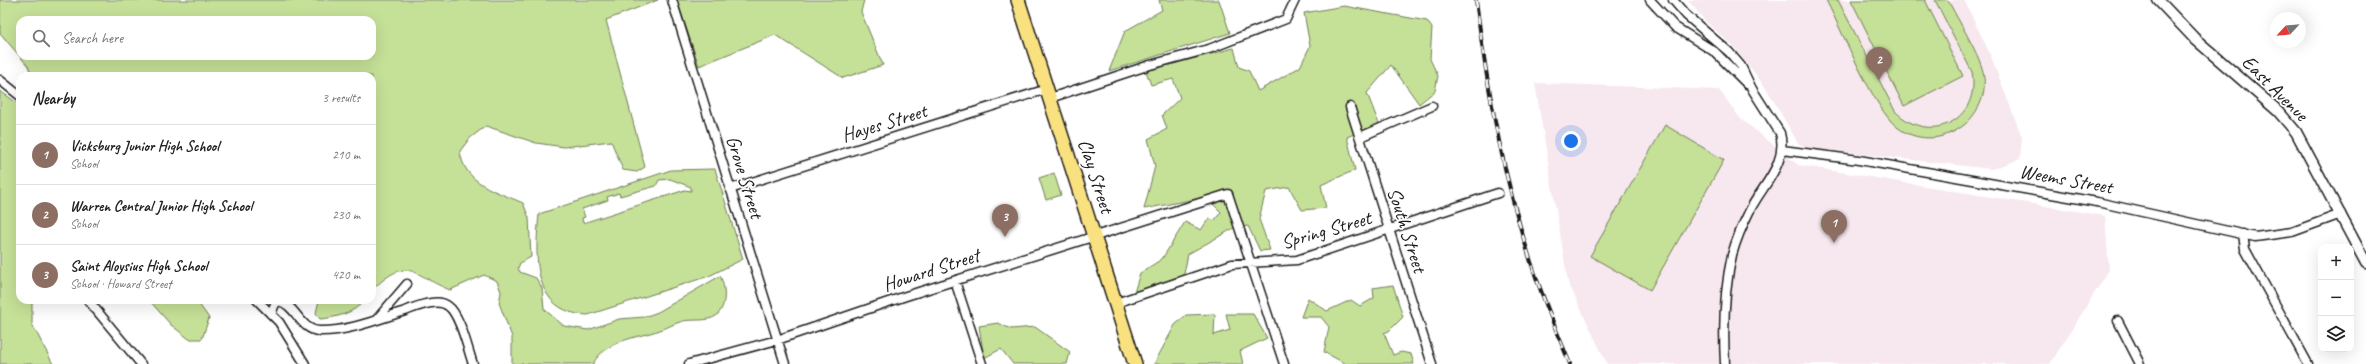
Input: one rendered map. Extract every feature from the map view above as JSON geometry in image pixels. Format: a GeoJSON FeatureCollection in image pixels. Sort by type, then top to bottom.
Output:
{"type":"FeatureCollection","features":[{"type":"Feature","properties":{"kind":"main road","name":"Clay Street"},"geometry":{"type":"LineString","coordinates":[[1018,0],[1135,364]]}},
{"type":"Feature","properties":{"kind":"street","name":"Grove Street"},"geometry":{"type":"LineString","coordinates":[[672,0],[785,364]]}},
{"type":"Feature","properties":{"kind":"street","name":"Hayes Street"},"geometry":{"type":"LineString","coordinates":[[730,189],[1049,94],[1209,49],[1286,19],[1295,0]]}},
{"type":"Feature","properties":{"kind":"street"},"geometry":{"type":"LineString","coordinates":[[1650,0],[1675,27],[1715,52],[1752,89]]}},
{"type":"Feature","properties":{"kind":"street"},"geometry":{"type":"LineString","coordinates":[[1673,0],[1686,15],[1742,66],[1752,89],[1780,133],[1782,150],[1776,169],[1750,209],[1732,255],[1723,312],[1725,364]]}},
{"type":"Feature","properties":{"kind":"street","name":"East Avenue"},"geometry":{"type":"LineString","coordinates":[[2158,0],[2182,27],[2285,119],[2305,146],[2366,263]]}},
{"type":"Feature","properties":{"kind":"street"},"geometry":{"type":"LineString","coordinates":[[0,80],[16,93]]}},
{"type":"Feature","properties":{"kind":"street"},"geometry":{"type":"LineString","coordinates":[[1360,137],[1432,106]]}},
{"type":"Feature","properties":{"kind":"street","name":"South Street"},"geometry":{"type":"LineString","coordinates":[[1350,107],[1432,364]]}},
{"type":"Feature","properties":{"kind":"street","name":"Weems Street"},"geometry":{"type":"LineString","coordinates":[[1782,150],[1859,160],[2097,202],[2255,236],[2271,236],[2314,225],[2341,214]]}},
{"type":"Feature","properties":{"kind":"street","name":"Spring Street"},"geometry":{"type":"LineString","coordinates":[[1116,304],[1232,264],[1297,260],[1498,193]]}},
{"type":"Feature","properties":{"kind":"street","name":"Howard Street"},"geometry":{"type":"LineString","coordinates":[[690,364],[777,340],[1094,235],[1228,194],[1251,263]]}},
{"type":"Feature","properties":{"kind":"street"},"geometry":{"type":"LineString","coordinates":[[2243,234],[2245,250],[2308,364]]}},
{"type":"Feature","properties":{"kind":"street"},"geometry":{"type":"LineString","coordinates":[[1251,263],[1284,364]]}},
{"type":"Feature","properties":{"kind":"street"},"geometry":{"type":"LineString","coordinates":[[955,280],[982,364]]}},
{"type":"Feature","properties":{"kind":"street"},"geometry":{"type":"LineString","coordinates":[[377,320],[407,284]]}},
{"type":"Feature","properties":{"kind":"street"},"geometry":{"type":"LineString","coordinates":[[288,304],[300,320],[318,331],[333,330],[377,320],[430,303],[441,302],[453,311],[473,364]]}},
{"type":"Feature","properties":{"kind":"street"},"geometry":{"type":"LineString","coordinates":[[91,304],[141,364]]}},
{"type":"Feature","properties":{"kind":"street"},"geometry":{"type":"LineString","coordinates":[[261,304],[271,314],[305,364]]}},
{"type":"Feature","properties":{"kind":"street"},"geometry":{"type":"LineString","coordinates":[[271,314],[275,304]]}},
{"type":"Feature","properties":{"kind":"street"},"geometry":{"type":"LineString","coordinates":[[2118,321],[2140,364]]}},
{"type":"Feature","properties":{"kind":"shaded area"},"geometry":{"type":"Polygon","coordinates":[[[1688,0],[1964,0],[1990,54],[2022,137],[2020,159],[1992,169],[1808,148],[1798,143],[1768,91],[1732,45],[1705,21],[1688,0]]]}},
{"type":"Feature","properties":{"kind":"shaded area"},"geometry":{"type":"Polygon","coordinates":[[[1535,83],[1719,90],[1740,118],[1798,165],[2105,216],[2109,270],[2050,364],[1607,364],[1568,282],[1535,83]]]}},
{"type":"Feature","properties":{"kind":"green space"},"geometry":{"type":"Polygon","coordinates":[[[0,0],[658,0],[606,20],[645,167],[637,172],[623,170],[611,141],[564,147],[536,143],[486,126],[470,138],[460,151],[463,162],[475,179],[492,190],[523,203],[529,218],[531,257],[520,263],[518,268],[520,272],[536,278],[542,288],[544,309],[564,326],[588,330],[619,319],[644,317],[658,312],[720,276],[724,291],[724,302],[722,308],[716,316],[712,318],[683,321],[651,333],[622,341],[605,350],[598,356],[593,364],[512,364],[512,337],[499,303],[501,292],[497,281],[484,275],[450,290],[411,271],[403,270],[384,279],[376,286],[376,72],[30,72],[23,60],[376,60],[376,16],[16,16],[16,52],[0,33],[0,0]]]}},
{"type":"Feature","properties":{"kind":"green space"},"geometry":{"type":"Polygon","coordinates":[[[677,0],[864,0],[861,12],[883,65],[843,78],[775,35],[699,66],[677,0]]]}},
{"type":"Feature","properties":{"kind":"green space"},"geometry":{"type":"Polygon","coordinates":[[[1159,0],[1219,0],[1230,33],[1109,71],[1125,31],[1162,10],[1159,0]]]}},
{"type":"Feature","properties":{"kind":"green space"},"geometry":{"type":"Polygon","coordinates":[[[1826,0],[1838,0],[1895,111],[1908,121],[1923,127],[1937,127],[1950,123],[1961,115],[1969,104],[1973,89],[1972,72],[1935,0],[1948,0],[1979,59],[1984,77],[1983,94],[1978,108],[1969,121],[1957,130],[1943,136],[1927,138],[1912,135],[1897,127],[1888,118],[1868,87],[1826,0]]]}},
{"type":"Feature","properties":{"kind":"green space"},"geometry":{"type":"Polygon","coordinates":[[[1851,0],[1925,0],[1963,76],[1904,106],[1851,0]]]}},
{"type":"Feature","properties":{"kind":"green space"},"geometry":{"type":"Polygon","coordinates":[[[1344,6],[1427,21],[1432,28],[1430,59],[1438,76],[1435,91],[1419,104],[1391,65],[1367,93],[1379,124],[1347,137],[1355,170],[1321,185],[1326,208],[1302,210],[1289,187],[1266,191],[1259,219],[1270,250],[1260,251],[1248,226],[1234,228],[1188,254],[1184,274],[1133,296],[1140,273],[1162,259],[1185,222],[1201,230],[1209,218],[1214,221],[1221,212],[1206,197],[1144,209],[1155,166],[1148,139],[1167,129],[1162,115],[1180,98],[1173,79],[1151,85],[1146,71],[1234,48],[1239,67],[1249,71],[1258,91],[1300,67],[1310,46],[1304,13],[1344,6]]]}},
{"type":"Feature","properties":{"kind":"green space"},"geometry":{"type":"Polygon","coordinates":[[[0,91],[16,102],[16,304],[32,304],[32,324],[53,364],[0,364],[0,91]]]}},
{"type":"Feature","properties":{"kind":"green space"},"geometry":{"type":"Polygon","coordinates":[[[1665,125],[1724,160],[1650,290],[1590,256],[1665,125]]]}},
{"type":"Feature","properties":{"kind":"green space"},"geometry":{"type":"Polygon","coordinates":[[[715,169],[743,259],[709,276],[588,315],[569,312],[556,304],[546,293],[541,279],[537,247],[539,214],[671,170],[715,169]],[[670,179],[659,180],[656,186],[620,196],[619,193],[607,197],[608,200],[582,209],[585,217],[582,218],[583,223],[685,190],[691,191],[691,187],[670,179]]]}},
{"type":"Feature","properties":{"kind":"green space"},"geometry":{"type":"Polygon","coordinates":[[[1054,173],[1061,195],[1046,200],[1039,178],[1054,173]]]}},
{"type":"Feature","properties":{"kind":"green space"},"geometry":{"type":"Polygon","coordinates":[[[1393,285],[1403,317],[1389,331],[1384,333],[1393,355],[1401,352],[1411,354],[1414,364],[1346,364],[1324,352],[1329,327],[1321,317],[1301,317],[1308,298],[1327,311],[1351,300],[1360,306],[1374,298],[1373,288],[1393,285]]]}},
{"type":"Feature","properties":{"kind":"green space"},"geometry":{"type":"Polygon","coordinates":[[[153,304],[199,304],[209,318],[202,339],[189,339],[171,325],[153,304]]]}},
{"type":"Feature","properties":{"kind":"green space"},"geometry":{"type":"Polygon","coordinates":[[[318,304],[361,304],[356,308],[338,316],[320,319],[316,313],[318,304]]]}},
{"type":"Feature","properties":{"kind":"green space"},"geometry":{"type":"Polygon","coordinates":[[[1215,314],[1214,335],[1230,330],[1226,314],[1253,314],[1267,338],[1240,351],[1243,364],[1154,364],[1175,325],[1186,315],[1215,314]]]}},
{"type":"Feature","properties":{"kind":"green space"},"geometry":{"type":"Polygon","coordinates":[[[998,323],[1011,329],[1035,327],[1070,352],[1067,364],[1013,364],[1001,349],[984,358],[979,326],[998,323]]]}},
{"type":"Feature","properties":{"kind":"railway"},"geometry":{"type":"LineString","coordinates":[[1476,0],[1485,67],[1497,132],[1512,198],[1535,275],[1570,364]]}},
{"type":"Feature","properties":{"kind":"place","name":"Warren Central Junior High School"},"geometry":{"type":"Point","coordinates":[1879,80]}},
{"type":"Feature","properties":{"kind":"place","name":"Saint Aloysius High School"},"geometry":{"type":"Point","coordinates":[1005,237]}},
{"type":"Feature","properties":{"kind":"place","name":"Vicksburg Junior High School"},"geometry":{"type":"Point","coordinates":[1834,243]}}]}
